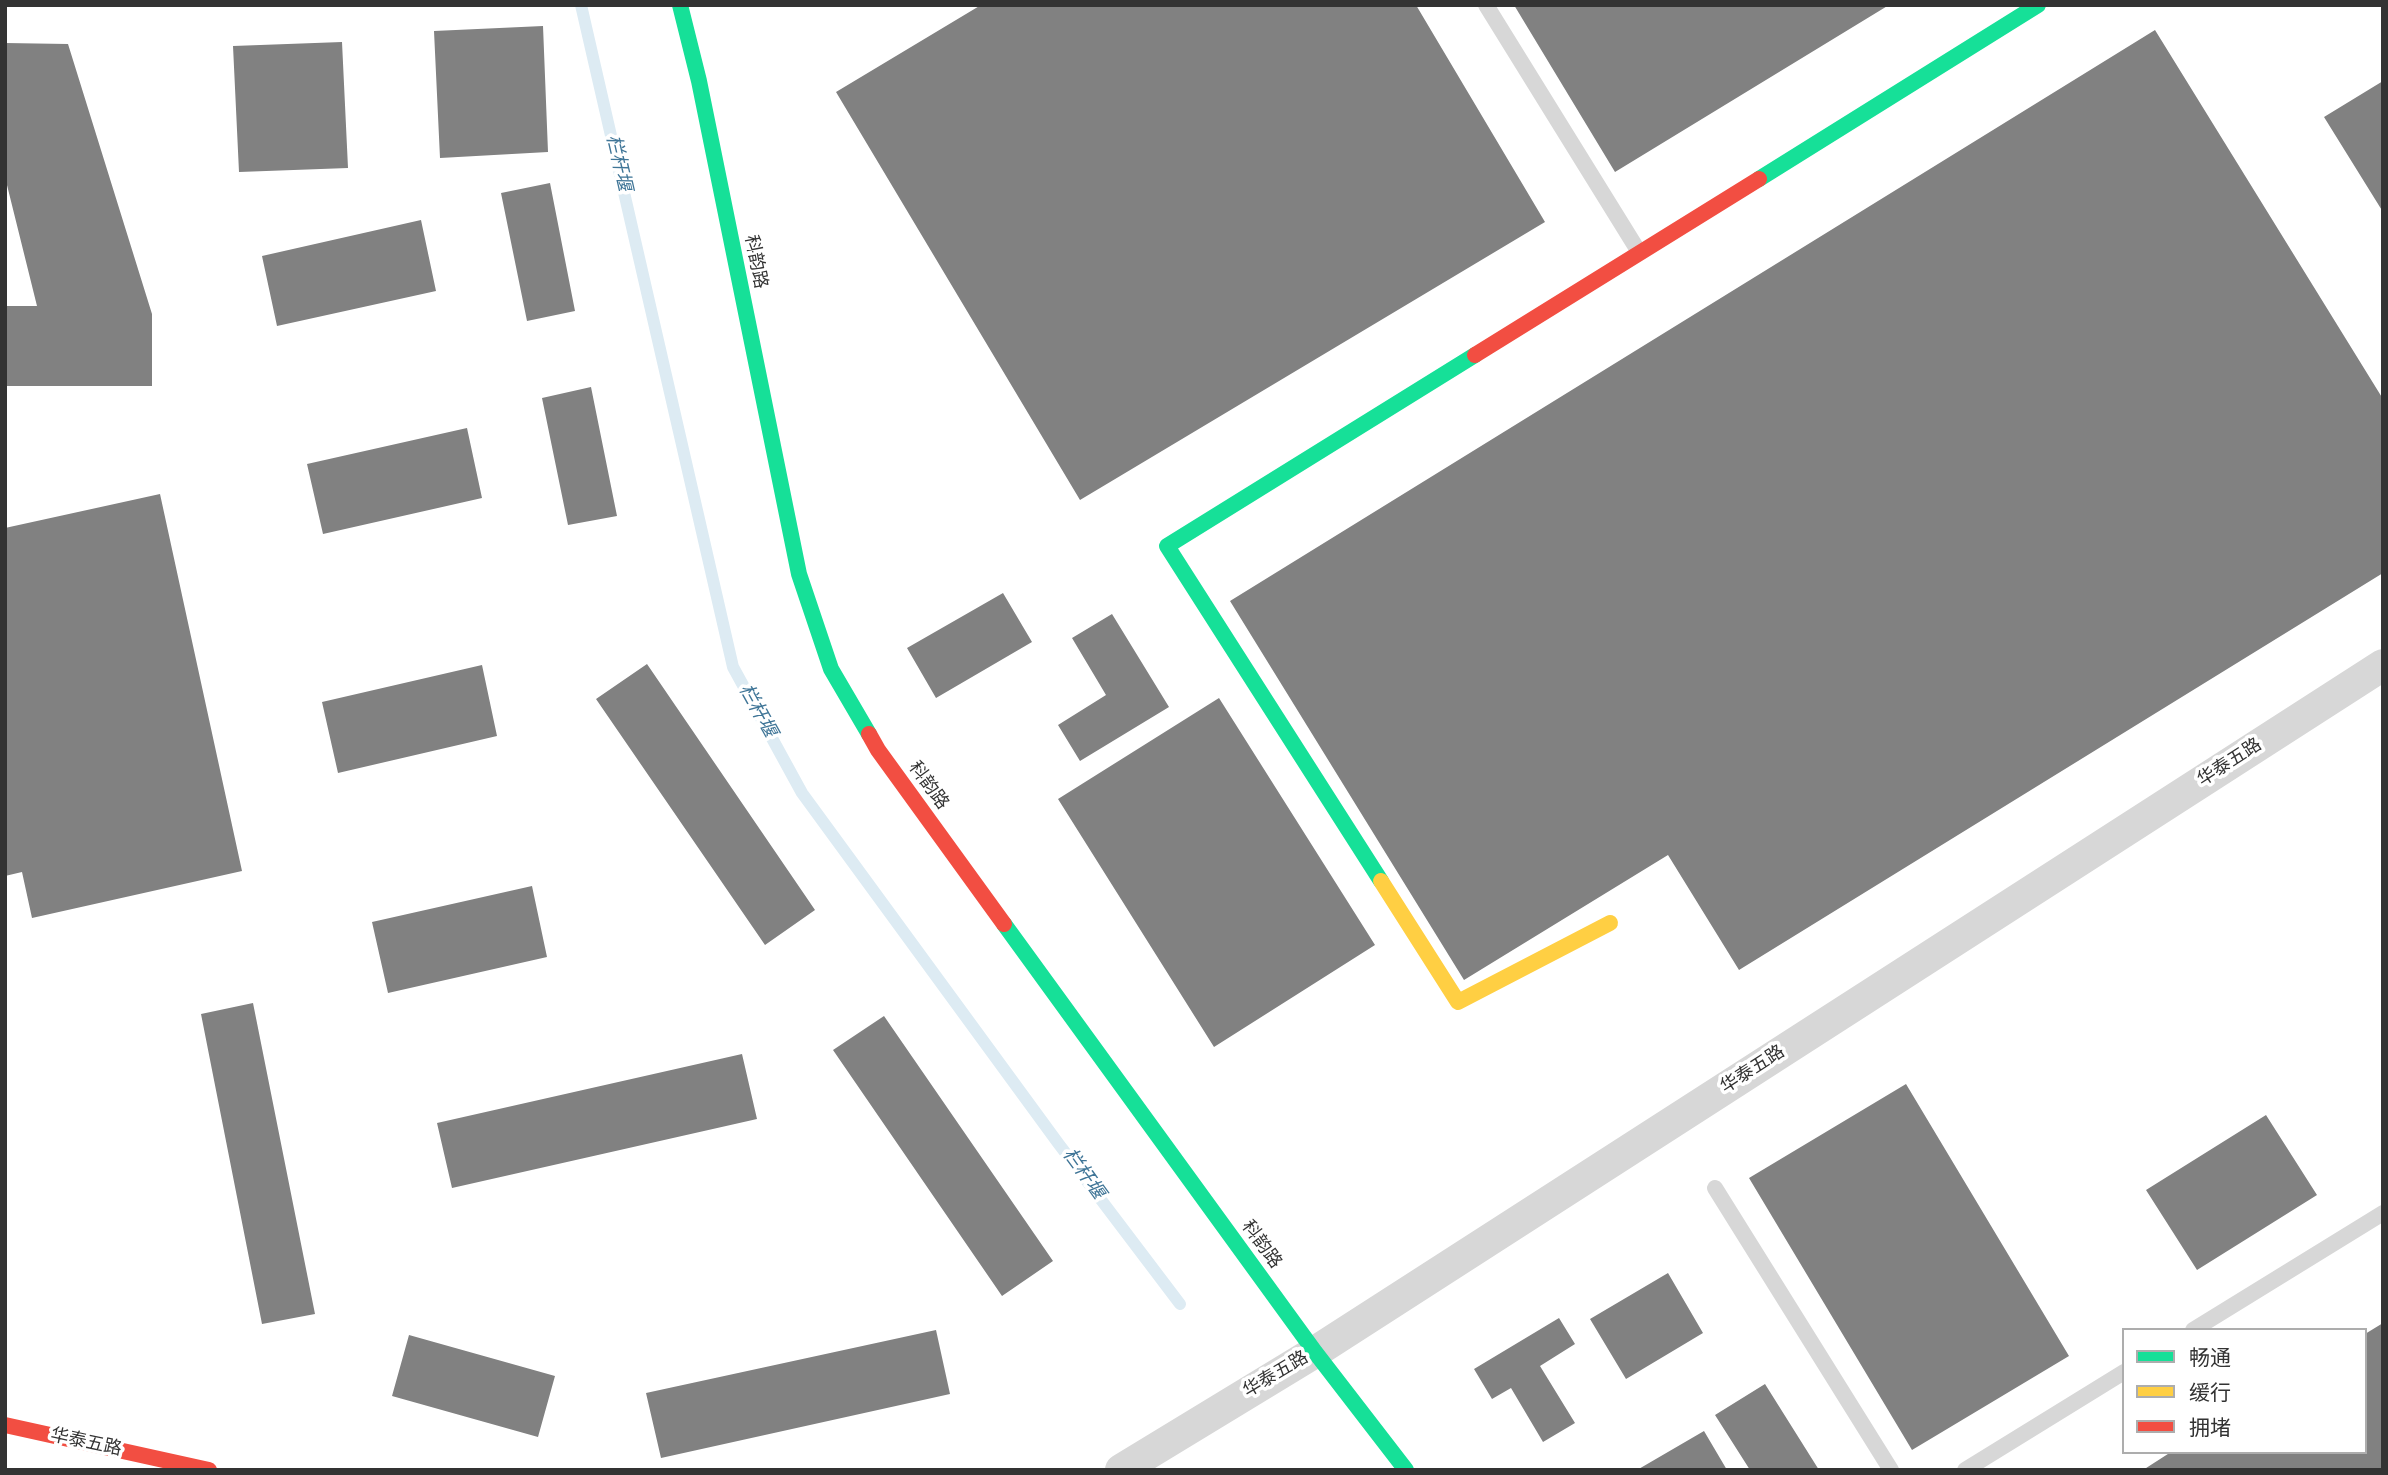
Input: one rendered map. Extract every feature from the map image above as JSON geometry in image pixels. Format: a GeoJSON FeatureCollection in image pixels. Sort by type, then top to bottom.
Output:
{"type":"FeatureCollection","features":[{"type":"Feature","properties":{"kind":"street","name":"科韵路"},"geometry":{"type":"LineString","coordinates":[[680,5],[699,81],[799,574],[831,669],[878,750],[1315,1352],[1406,1470]]}},
{"type":"Feature","properties":{"kind":"street"},"geometry":{"type":"LineString","coordinates":[[1610,923],[1458,1002],[1167,546],[2038,5]]}},
{"type":"Feature","properties":{"kind":"street","name":"华泰五路"},"geometry":{"type":"LineString","coordinates":[[1121,1470],[1315,1352],[2383,666]]}},
{"type":"Feature","properties":{"kind":"street","name":"华泰五路"},"geometry":{"type":"LineString","coordinates":[[5,1425],[209,1470]]}},
{"type":"Feature","properties":{"kind":"lane"},"geometry":{"type":"LineString","coordinates":[[1486,5],[1639,252]]}},
{"type":"Feature","properties":{"kind":"lane"},"geometry":{"type":"LineString","coordinates":[[1715,1188],[1891,1470]]}},
{"type":"Feature","properties":{"kind":"lane"},"geometry":{"type":"LineString","coordinates":[[2196,1328],[2383,1213]]}},
{"type":"Feature","properties":{"kind":"lane"},"geometry":{"type":"LineString","coordinates":[[1965,1470],[2122,1373]]}},
{"type":"Feature","properties":{"kind":"building"},"geometry":{"type":"Polygon","coordinates":[[[981,5],[1416,5],[1545,222],[1080,500],[836,92],[981,5]]]}},
{"type":"Feature","properties":{"kind":"building"},"geometry":{"type":"Polygon","coordinates":[[[1514,5],[1889,5],[1615,172],[1514,5]]]}},
{"type":"Feature","properties":{"kind":"building"},"geometry":{"type":"Polygon","coordinates":[[[543,26],[548,152],[440,158],[434,31],[543,26]]]}},
{"type":"Feature","properties":{"kind":"building"},"geometry":{"type":"Polygon","coordinates":[[[2155,30],[2383,399],[2383,573],[1739,970],[1668,855],[1464,980],[1230,601],[2155,30]]]}},
{"type":"Feature","properties":{"kind":"building"},"geometry":{"type":"Polygon","coordinates":[[[342,42],[348,168],[239,172],[233,46],[342,42]]]}},
{"type":"Feature","properties":{"kind":"building"},"geometry":{"type":"Polygon","coordinates":[[[5,43],[68,44],[152,314],[152,386],[5,386],[5,306],[37,306],[5,177],[5,43]]]}},
{"type":"Feature","properties":{"kind":"building"},"geometry":{"type":"Polygon","coordinates":[[[2383,81],[2383,212],[2324,117],[2383,81]]]}},
{"type":"Feature","properties":{"kind":"building"},"geometry":{"type":"Polygon","coordinates":[[[550,183],[575,311],[527,321],[501,193],[550,183]]]}},
{"type":"Feature","properties":{"kind":"building"},"geometry":{"type":"Polygon","coordinates":[[[421,220],[436,291],[277,326],[262,256],[421,220]]]}},
{"type":"Feature","properties":{"kind":"building"},"geometry":{"type":"Polygon","coordinates":[[[591,387],[617,516],[568,525],[542,398],[591,387]]]}},
{"type":"Feature","properties":{"kind":"building"},"geometry":{"type":"Polygon","coordinates":[[[467,428],[482,498],[323,534],[307,464],[467,428]]]}},
{"type":"Feature","properties":{"kind":"building"},"geometry":{"type":"Polygon","coordinates":[[[160,494],[242,871],[32,918],[22,872],[5,876],[5,528],[160,494]]]}},
{"type":"Feature","properties":{"kind":"building"},"geometry":{"type":"Polygon","coordinates":[[[1003,593],[1032,642],[936,698],[907,648],[1003,593]]]}},
{"type":"Feature","properties":{"kind":"building"},"geometry":{"type":"Polygon","coordinates":[[[1112,614],[1169,707],[1080,761],[1058,725],[1106,695],[1072,638],[1112,614]]]}},
{"type":"Feature","properties":{"kind":"building"},"geometry":{"type":"Polygon","coordinates":[[[647,664],[815,910],[765,945],[596,699],[647,664]]]}},
{"type":"Feature","properties":{"kind":"building"},"geometry":{"type":"Polygon","coordinates":[[[482,665],[497,736],[338,773],[322,702],[482,665]]]}},
{"type":"Feature","properties":{"kind":"building"},"geometry":{"type":"Polygon","coordinates":[[[1219,698],[1375,945],[1214,1047],[1058,799],[1219,698]]]}},
{"type":"Feature","properties":{"kind":"building"},"geometry":{"type":"Polygon","coordinates":[[[532,886],[547,957],[388,993],[372,922],[532,886]]]}},
{"type":"Feature","properties":{"kind":"building"},"geometry":{"type":"Polygon","coordinates":[[[253,1003],[315,1314],[262,1324],[201,1014],[253,1003]]]}},
{"type":"Feature","properties":{"kind":"building"},"geometry":{"type":"Polygon","coordinates":[[[884,1016],[1053,1261],[1002,1296],[833,1050],[884,1016]]]}},
{"type":"Feature","properties":{"kind":"building"},"geometry":{"type":"Polygon","coordinates":[[[742,1054],[757,1119],[452,1188],[437,1123],[742,1054]]]}},
{"type":"Feature","properties":{"kind":"building"},"geometry":{"type":"Polygon","coordinates":[[[1906,1084],[2069,1356],[1912,1450],[1749,1178],[1906,1084]]]}},
{"type":"Feature","properties":{"kind":"building"},"geometry":{"type":"Polygon","coordinates":[[[2266,1115],[2317,1195],[2197,1270],[2146,1190],[2266,1115]]]}},
{"type":"Feature","properties":{"kind":"building"},"geometry":{"type":"Polygon","coordinates":[[[1668,1273],[1703,1333],[1626,1379],[1590,1319],[1668,1273]]]}},
{"type":"Feature","properties":{"kind":"building"},"geometry":{"type":"Polygon","coordinates":[[[1559,1318],[1575,1344],[1540,1366],[1575,1423],[1543,1442],[1511,1388],[1492,1399],[1474,1369],[1559,1318]]]}},
{"type":"Feature","properties":{"kind":"building"},"geometry":{"type":"Polygon","coordinates":[[[2383,1323],[2383,1470],[2143,1470],[2168,1454],[2367,1454],[2367,1333],[2383,1323]]]}},
{"type":"Feature","properties":{"kind":"building"},"geometry":{"type":"Polygon","coordinates":[[[936,1330],[950,1394],[661,1458],[646,1393],[936,1330]]]}},
{"type":"Feature","properties":{"kind":"building"},"geometry":{"type":"Polygon","coordinates":[[[409,1335],[555,1376],[538,1437],[392,1396],[409,1335]]]}},
{"type":"Feature","properties":{"kind":"building"},"geometry":{"type":"Polygon","coordinates":[[[1765,1384],[1819,1470],[1750,1470],[1715,1415],[1765,1384]]]}},
{"type":"Feature","properties":{"kind":"building"},"geometry":{"type":"Polygon","coordinates":[[[1704,1431],[1727,1470],[1637,1470],[1704,1431]]]}},
{"type":"Feature","properties":{"kind":"waterway","name":"栏杆堰"},"geometry":{"type":"LineString","coordinates":[[581,5],[733,667],[802,793],[1058,1143],[1180,1304]]}},
{"type":"Feature","properties":{"kind":"traffic: fast"},"geometry":{"type":"LineString","coordinates":[[680,5],[699,81],[799,574],[831,669],[869,734]]}},
{"type":"Feature","properties":{"kind":"traffic: fast"},"geometry":{"type":"LineString","coordinates":[[1759,179],[2038,5]]}},
{"type":"Feature","properties":{"kind":"traffic: fast"},"geometry":{"type":"LineString","coordinates":[[1381,881],[1167,546],[1475,355]]}},
{"type":"Feature","properties":{"kind":"traffic: fast"},"geometry":{"type":"LineString","coordinates":[[1004,924],[1315,1352],[1406,1470]]}},
{"type":"Feature","properties":{"kind":"traffic: slow"},"geometry":{"type":"LineString","coordinates":[[1381,881],[1458,1002],[1610,923]]}},
{"type":"Feature","properties":{"kind":"traffic: jam"},"geometry":{"type":"LineString","coordinates":[[1475,355],[1759,179]]}},
{"type":"Feature","properties":{"kind":"traffic: jam"},"geometry":{"type":"LineString","coordinates":[[869,734],[1004,924]]}},
{"type":"Feature","properties":{"kind":"traffic: jam"},"geometry":{"type":"LineString","coordinates":[[5,1425],[209,1470]]}}]}
